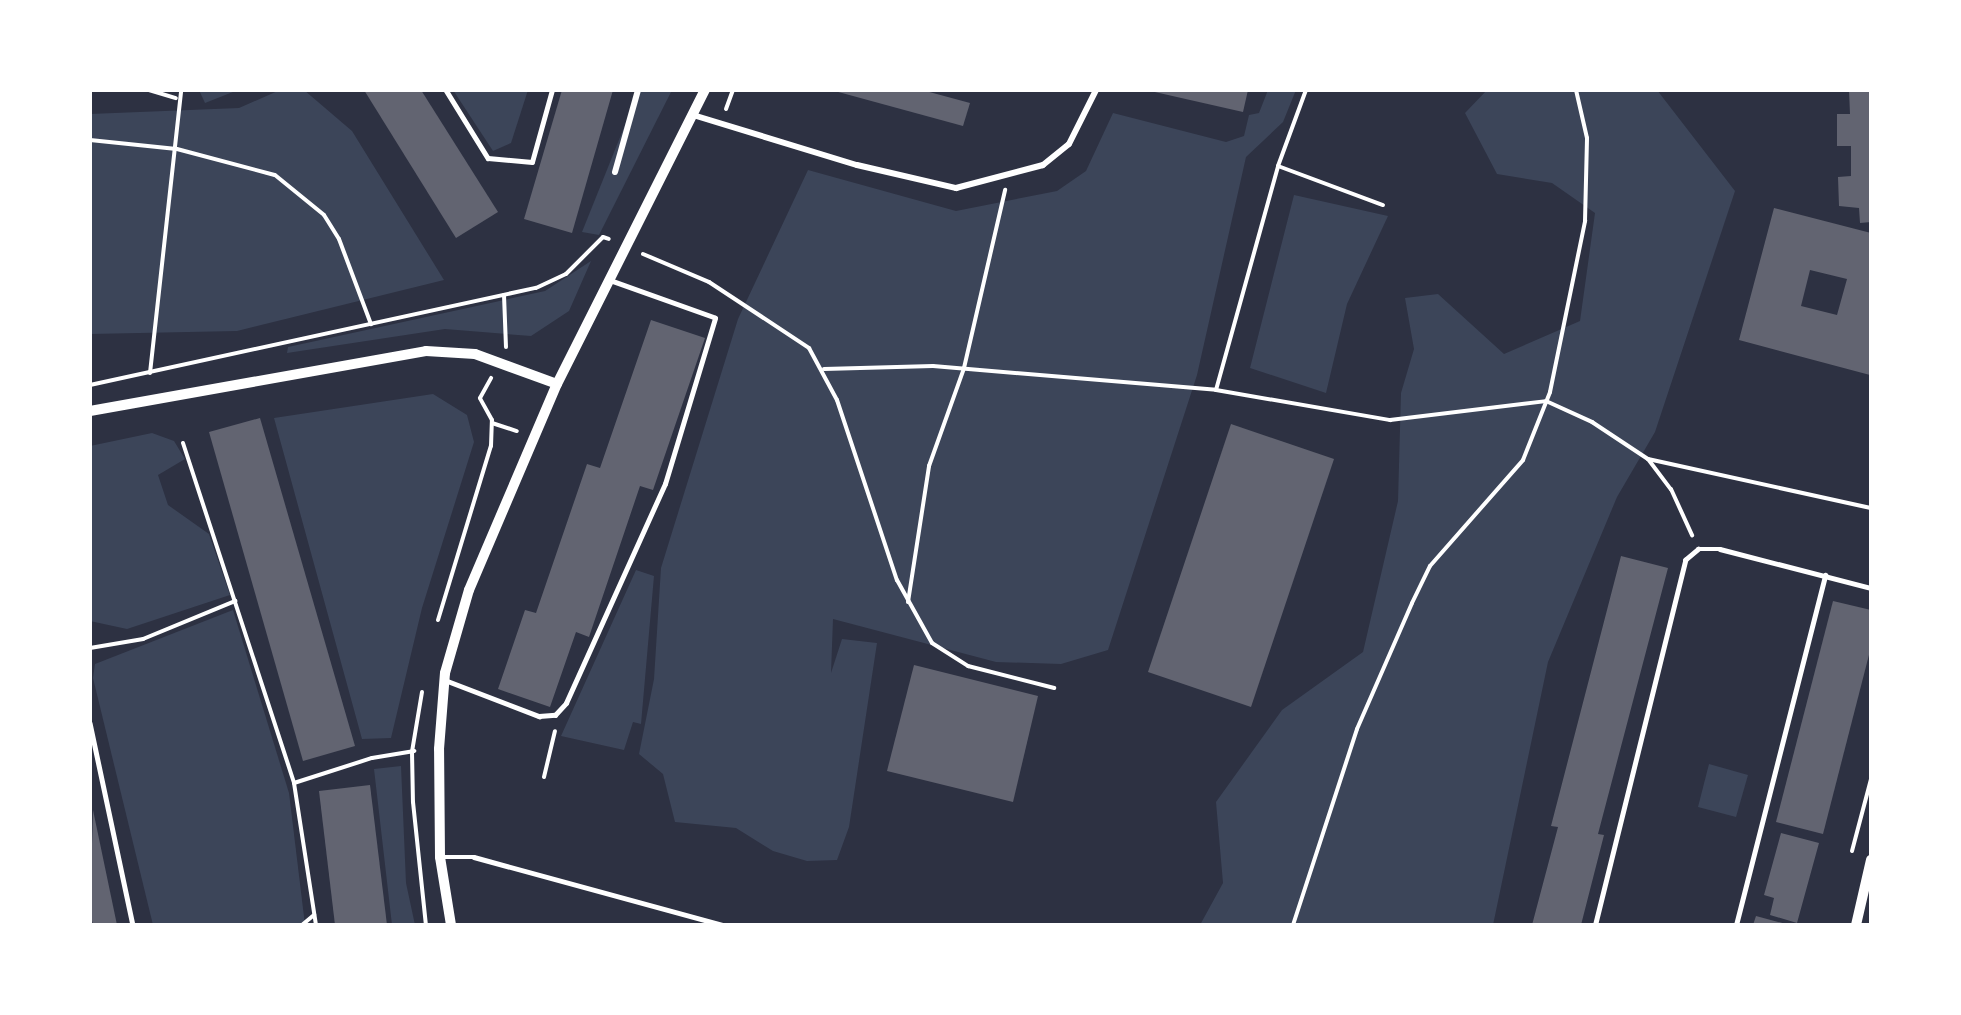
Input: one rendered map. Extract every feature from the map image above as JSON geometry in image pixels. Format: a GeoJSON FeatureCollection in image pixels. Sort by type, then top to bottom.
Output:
{"type":"FeatureCollection","features":[{"type":"Feature","properties":{"kind":"street"},"geometry":{"type":"LineString","coordinates":[[615,172],[638,90]]}},
{"type":"Feature","properties":{"kind":"street"},"geometry":{"type":"LineString","coordinates":[[451,925],[440,857],[439,749],[445,680],[469,590],[532,437],[557,384],[628,247],[705,90]]}},
{"type":"Feature","properties":{"kind":"street"},"geometry":{"type":"LineString","coordinates":[[693,115],[907,178],[956,188],[1008,178],[1043,165],[1069,144],[1096,90]]}},
{"type":"Feature","properties":{"kind":"street"},"geometry":{"type":"LineString","coordinates":[[90,411],[426,351],[475,354],[557,384]]}},
{"type":"Feature","properties":{"kind":"street"},"geometry":{"type":"LineString","coordinates":[[1856,925],[1871,860]]}},
{"type":"Feature","properties":{"kind":"lane"},"geometry":{"type":"LineString","coordinates":[[446,90],[488,158],[532,162],[552,90]]}},
{"type":"Feature","properties":{"kind":"lane"},"geometry":{"type":"LineString","coordinates":[[445,680],[539,716],[555,715],[566,703],[665,484],[715,318],[611,280]]}},
{"type":"Feature","properties":{"kind":"lane"},"geometry":{"type":"LineString","coordinates":[[1595,925],[1685,560],[1698,549],[1720,549],[1871,588]]}},
{"type":"Feature","properties":{"kind":"lane"},"geometry":{"type":"LineString","coordinates":[[1736,925],[1825,575]]}},
{"type":"Feature","properties":{"kind":"lane"},"geometry":{"type":"LineString","coordinates":[[90,723],[133,925]]}},
{"type":"Feature","properties":{"kind":"lane"},"geometry":{"type":"LineString","coordinates":[[440,857],[474,857],[723,925]]}},
{"type":"Feature","properties":{"kind":"path"},"geometry":{"type":"LineString","coordinates":[[149,90],[176,98]]}},
{"type":"Feature","properties":{"kind":"path"},"geometry":{"type":"LineString","coordinates":[[150,373],[177,149],[176,98],[181,90]]}},
{"type":"Feature","properties":{"kind":"path"},"geometry":{"type":"LineString","coordinates":[[1216,390],[1278,166],[1306,90]]}},
{"type":"Feature","properties":{"kind":"path"},"geometry":{"type":"LineString","coordinates":[[1293,925],[1357,729],[1412,603],[1431,566],[1523,460],[1546,401],[1585,221],[1587,138],[1576,90]]}},
{"type":"Feature","properties":{"kind":"path"},"geometry":{"type":"LineString","coordinates":[[90,140],[177,149],[236,160],[296,189],[324,215],[339,239],[371,324]]}},
{"type":"Feature","properties":{"kind":"path"},"geometry":{"type":"LineString","coordinates":[[1278,166],[1383,205]]}},
{"type":"Feature","properties":{"kind":"path"},"geometry":{"type":"LineString","coordinates":[[908,603],[929,466],[964,368],[1008,178]]}},
{"type":"Feature","properties":{"kind":"path"},"geometry":{"type":"LineString","coordinates":[[90,385],[536,288],[566,274],[603,237],[709,282],[759,310],[809,348],[824,369],[908,603],[946,656],[1054,688]]}},
{"type":"Feature","properties":{"kind":"path"},"geometry":{"type":"LineString","coordinates":[[824,369],[871,364],[964,368],[1216,390],[1390,420],[1546,401],[1568,408],[1648,459],[1671,489],[1698,549]]}},
{"type":"Feature","properties":{"kind":"path"},"geometry":{"type":"LineString","coordinates":[[492,423],[532,437]]}},
{"type":"Feature","properties":{"kind":"path"},"geometry":{"type":"LineString","coordinates":[[183,443],[294,783],[316,925]]}},
{"type":"Feature","properties":{"kind":"path"},"geometry":{"type":"LineString","coordinates":[[1648,459],[1871,508]]}},
{"type":"Feature","properties":{"kind":"path"},"geometry":{"type":"LineString","coordinates":[[90,648],[143,639],[235,601]]}},
{"type":"Feature","properties":{"kind":"path"},"geometry":{"type":"LineString","coordinates":[[544,777],[555,715]]}},
{"type":"Feature","properties":{"kind":"path"},"geometry":{"type":"LineString","coordinates":[[294,783],[383,755],[439,749]]}},
{"type":"Feature","properties":{"kind":"path"},"geometry":{"type":"LineString","coordinates":[[302,925],[315,915]]}},
{"type":"Feature","properties":{"kind":"shaded area"},"geometry":{"type":"Polygon","coordinates":[[[199,90],[238,90],[205,103],[199,90]]]}},
{"type":"Feature","properties":{"kind":"shaded area"},"geometry":{"type":"Polygon","coordinates":[[[280,90],[304,90],[352,131],[444,280],[237,331],[90,334],[90,114],[239,108],[280,90]]]}},
{"type":"Feature","properties":{"kind":"shaded area"},"geometry":{"type":"Polygon","coordinates":[[[453,90],[528,90],[511,143],[493,151],[453,90]]]}},
{"type":"Feature","properties":{"kind":"shaded area"},"geometry":{"type":"Polygon","coordinates":[[[639,90],[672,90],[599,235],[582,232],[639,90]]]}},
{"type":"Feature","properties":{"kind":"shaded area"},"geometry":{"type":"Polygon","coordinates":[[[1268,90],[1296,90],[1283,122],[1246,157],[1197,375],[1108,650],[1061,664],[996,662],[833,619],[831,673],[842,639],[877,643],[849,827],[837,860],[807,861],[773,851],[736,828],[675,822],[663,774],[639,754],[654,679],[661,568],[738,319],[808,170],[956,211],[1057,191],[1086,171],[1113,113],[1226,142],[1244,136],[1249,115],[1259,113],[1268,90]]]}},
{"type":"Feature","properties":{"kind":"shaded area"},"geometry":{"type":"Polygon","coordinates":[[[1487,90],[1657,90],[1735,191],[1655,432],[1617,497],[1548,662],[1493,925],[1200,925],[1223,883],[1216,802],[1282,710],[1363,652],[1398,501],[1401,393],[1414,349],[1405,298],[1438,294],[1504,354],[1580,321],[1595,213],[1552,183],[1497,174],[1465,113],[1487,90]]]}},
{"type":"Feature","properties":{"kind":"shaded area"},"geometry":{"type":"Polygon","coordinates":[[[1294,195],[1388,216],[1347,304],[1326,393],[1250,368],[1294,195]]]}},
{"type":"Feature","properties":{"kind":"shaded area"},"geometry":{"type":"Polygon","coordinates":[[[591,261],[569,311],[531,336],[445,329],[287,353],[288,347],[545,291],[591,261]]]}},
{"type":"Feature","properties":{"kind":"shaded area"},"geometry":{"type":"Polygon","coordinates":[[[433,394],[467,415],[474,442],[422,608],[391,738],[362,739],[274,418],[433,394]]]}},
{"type":"Feature","properties":{"kind":"shaded area"},"geometry":{"type":"Polygon","coordinates":[[[152,433],[174,441],[185,459],[158,475],[168,505],[209,534],[230,595],[127,629],[90,621],[90,446],[152,433]]]}},
{"type":"Feature","properties":{"kind":"shaded area"},"geometry":{"type":"Polygon","coordinates":[[[636,570],[654,576],[641,724],[633,722],[624,750],[561,736],[636,570]]]}},
{"type":"Feature","properties":{"kind":"shaded area"},"geometry":{"type":"Polygon","coordinates":[[[233,610],[289,793],[305,925],[153,925],[93,678],[95,664],[233,610]]]}},
{"type":"Feature","properties":{"kind":"shaded area"},"geometry":{"type":"Polygon","coordinates":[[[1709,764],[1748,775],[1736,817],[1698,807],[1709,764]]]}},
{"type":"Feature","properties":{"kind":"shaded area"},"geometry":{"type":"Polygon","coordinates":[[[401,766],[406,883],[415,925],[392,925],[374,769],[401,766]]]}},
{"type":"Feature","properties":{"kind":"building"},"geometry":{"type":"Polygon","coordinates":[[[364,90],[421,90],[498,212],[456,238],[364,90]]]}},
{"type":"Feature","properties":{"kind":"building"},"geometry":{"type":"Polygon","coordinates":[[[562,90],[613,90],[572,233],[524,219],[562,90]]]}},
{"type":"Feature","properties":{"kind":"building"},"geometry":{"type":"Polygon","coordinates":[[[831,90],[922,90],[970,103],[963,126],[831,90]]]}},
{"type":"Feature","properties":{"kind":"building"},"geometry":{"type":"Polygon","coordinates":[[[1146,90],[1248,90],[1243,112],[1146,90]]]}},
{"type":"Feature","properties":{"kind":"building"},"geometry":{"type":"Polygon","coordinates":[[[1849,90],[1871,90],[1871,222],[1860,223],[1859,208],[1839,206],[1838,177],[1851,176],[1851,146],[1837,146],[1837,114],[1850,114],[1849,90]]]}},
{"type":"Feature","properties":{"kind":"building"},"geometry":{"type":"Polygon","coordinates":[[[1774,208],[1871,233],[1870,375],[1739,340],[1774,208]],[[1810,270],[1801,306],[1837,315],[1847,279],[1810,270]]]}},
{"type":"Feature","properties":{"kind":"building"},"geometry":{"type":"Polygon","coordinates":[[[651,320],[705,338],[653,490],[640,486],[589,637],[576,632],[550,707],[498,689],[525,610],[536,613],[587,464],[600,468],[651,320]]]}},
{"type":"Feature","properties":{"kind":"building"},"geometry":{"type":"Polygon","coordinates":[[[260,418],[355,746],[303,761],[209,432],[260,418]]]}},
{"type":"Feature","properties":{"kind":"building"},"geometry":{"type":"Polygon","coordinates":[[[1231,424],[1334,459],[1251,707],[1148,672],[1231,424]]]}},
{"type":"Feature","properties":{"kind":"building"},"geometry":{"type":"Polygon","coordinates":[[[1621,556],[1668,568],[1598,834],[1604,835],[1581,925],[1532,925],[1558,827],[1551,826],[1621,556]]]}},
{"type":"Feature","properties":{"kind":"building"},"geometry":{"type":"Polygon","coordinates":[[[1833,601],[1871,610],[1871,647],[1823,834],[1776,822],[1833,601]]]}},
{"type":"Feature","properties":{"kind":"building"},"geometry":{"type":"Polygon","coordinates":[[[914,665],[1038,696],[1013,802],[887,771],[914,665]]]}},
{"type":"Feature","properties":{"kind":"building"},"geometry":{"type":"Polygon","coordinates":[[[370,785],[387,925],[335,925],[319,791],[370,785]]]}},
{"type":"Feature","properties":{"kind":"building"},"geometry":{"type":"Polygon","coordinates":[[[93,810],[117,925],[93,925],[90,912],[93,810]]]}},
{"type":"Feature","properties":{"kind":"building"},"geometry":{"type":"Polygon","coordinates":[[[1781,833],[1819,843],[1797,923],[1770,915],[1774,898],[1764,895],[1781,833]]]}},
{"type":"Feature","properties":{"kind":"building"},"geometry":{"type":"Polygon","coordinates":[[[1756,916],[1786,924],[1786,925],[1753,925],[1756,916]]]}}]}
